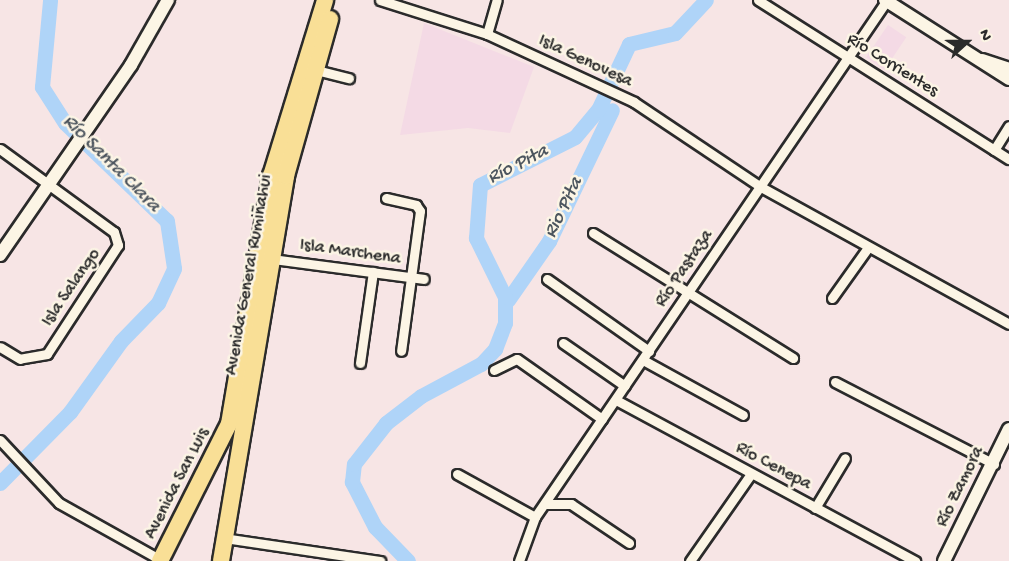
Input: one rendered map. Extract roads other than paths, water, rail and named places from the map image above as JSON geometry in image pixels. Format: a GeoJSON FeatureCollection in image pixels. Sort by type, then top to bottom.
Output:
{"type":"FeatureCollection","features":[{"type":"Feature","properties":{"kind":"highway","name":"Avenida General Rumiñahui"},"geometry":{"type":"LineString","coordinates":[[229,423],[272,176],[325,0]]}},
{"type":"Feature","properties":{"kind":"highway","name":"Avenida General Rumiñahui"},"geometry":{"type":"LineString","coordinates":[[221,561],[286,176],[336,0]]}},
{"type":"Feature","properties":{"kind":"highway","name":"Avenida San Luis"},"geometry":{"type":"LineString","coordinates":[[161,560],[229,423]]}},
{"type":"Feature","properties":{"kind":"main road"},"geometry":{"type":"LineString","coordinates":[[0,255],[93,123],[168,0]]}},
{"type":"Feature","properties":{"kind":"main road"},"geometry":{"type":"LineString","coordinates":[[886,0],[1009,79]]}},
{"type":"Feature","properties":{"kind":"main road"},"geometry":{"type":"LineString","coordinates":[[978,60],[1009,69]]}},
{"type":"Feature","properties":{"kind":"main road"},"geometry":{"type":"LineString","coordinates":[[978,60],[1009,88]]}},
{"type":"Feature","properties":{"kind":"main road","name":"Río Zamora"},"geometry":{"type":"LineString","coordinates":[[944,561],[994,464],[1009,429]]}},
{"type":"Feature","properties":{"kind":"street","name":"Isla Genovesa"},"geometry":{"type":"LineString","coordinates":[[380,0],[487,34],[634,102],[761,187],[867,249],[1009,324]]}},
{"type":"Feature","properties":{"kind":"street"},"geometry":{"type":"LineString","coordinates":[[487,34],[497,0]]}},
{"type":"Feature","properties":{"kind":"street","name":"Río Corrientes"},"geometry":{"type":"LineString","coordinates":[[758,0],[1009,159]]}},
{"type":"Feature","properties":{"kind":"street","name":"Río Pastaza"},"geometry":{"type":"LineString","coordinates":[[519,561],[535,517],[886,0]]}},
{"type":"Feature","properties":{"kind":"street"},"geometry":{"type":"LineString","coordinates":[[316,70],[349,78]]}},
{"type":"Feature","properties":{"kind":"street"},"geometry":{"type":"LineString","coordinates":[[994,150],[1009,126]]}},
{"type":"Feature","properties":{"kind":"street","name":"Isla Salango"},"geometry":{"type":"LineString","coordinates":[[0,149],[50,182],[114,232],[117,250],[47,354],[20,359],[0,347]]}},
{"type":"Feature","properties":{"kind":"street"},"geometry":{"type":"LineString","coordinates":[[387,198],[420,209],[401,351]]}},
{"type":"Feature","properties":{"kind":"street"},"geometry":{"type":"LineString","coordinates":[[593,232],[687,294],[793,358]]}},
{"type":"Feature","properties":{"kind":"street"},"geometry":{"type":"LineString","coordinates":[[832,298],[867,249]]}},
{"type":"Feature","properties":{"kind":"street","name":"Isla Marchena"},"geometry":{"type":"LineString","coordinates":[[272,259],[424,279]]}},
{"type":"Feature","properties":{"kind":"street"},"geometry":{"type":"LineString","coordinates":[[360,363],[373,272]]}},
{"type":"Feature","properties":{"kind":"street"},"geometry":{"type":"LineString","coordinates":[[547,279],[649,351]]}},
{"type":"Feature","properties":{"kind":"street"},"geometry":{"type":"LineString","coordinates":[[563,343],[625,386]]}},
{"type":"Feature","properties":{"kind":"street"},"geometry":{"type":"LineString","coordinates":[[494,370],[517,359],[602,419]]}},
{"type":"Feature","properties":{"kind":"street"},"geometry":{"type":"LineString","coordinates":[[643,360],[743,415]]}},
{"type":"Feature","properties":{"kind":"street"},"geometry":{"type":"LineString","coordinates":[[835,382],[994,464]]}},
{"type":"Feature","properties":{"kind":"street","name":"Río Cenepa"},"geometry":{"type":"LineString","coordinates":[[616,400],[915,561]]}},
{"type":"Feature","properties":{"kind":"street"},"geometry":{"type":"LineString","coordinates":[[0,441],[15,452],[59,503],[161,560]]}},
{"type":"Feature","properties":{"kind":"street"},"geometry":{"type":"LineString","coordinates":[[815,507],[845,458]]}},
{"type":"Feature","properties":{"kind":"street"},"geometry":{"type":"LineString","coordinates":[[457,474],[535,517]]}},
{"type":"Feature","properties":{"kind":"street"},"geometry":{"type":"LineString","coordinates":[[690,561],[751,474]]}},
{"type":"Feature","properties":{"kind":"street"},"geometry":{"type":"LineString","coordinates":[[545,504],[571,504],[629,543]]}},
{"type":"Feature","properties":{"kind":"street"},"geometry":{"type":"LineString","coordinates":[[224,538],[380,561]]}},
{"type":"Feature","properties":{"kind":"waterway","name":"Río Santa Clara"},"geometry":{"type":"LineString","coordinates":[[0,483],[70,412],[121,341],[158,303],[174,268],[167,221],[65,123],[42,87],[50,0]]}},
{"type":"Feature","properties":{"kind":"waterway","name":"Río Pita"},"geometry":{"type":"LineString","coordinates":[[408,561],[375,527],[352,482],[354,464],[386,423],[421,396],[481,364],[495,349],[505,323],[505,297],[476,238],[480,185],[575,137],[598,110],[629,44],[675,33],[706,0]]}},
{"type":"Feature","properties":{"kind":"waterway","name":"Rio Pita"},"geometry":{"type":"LineString","coordinates":[[508,300],[549,241],[612,110]]}}]}
